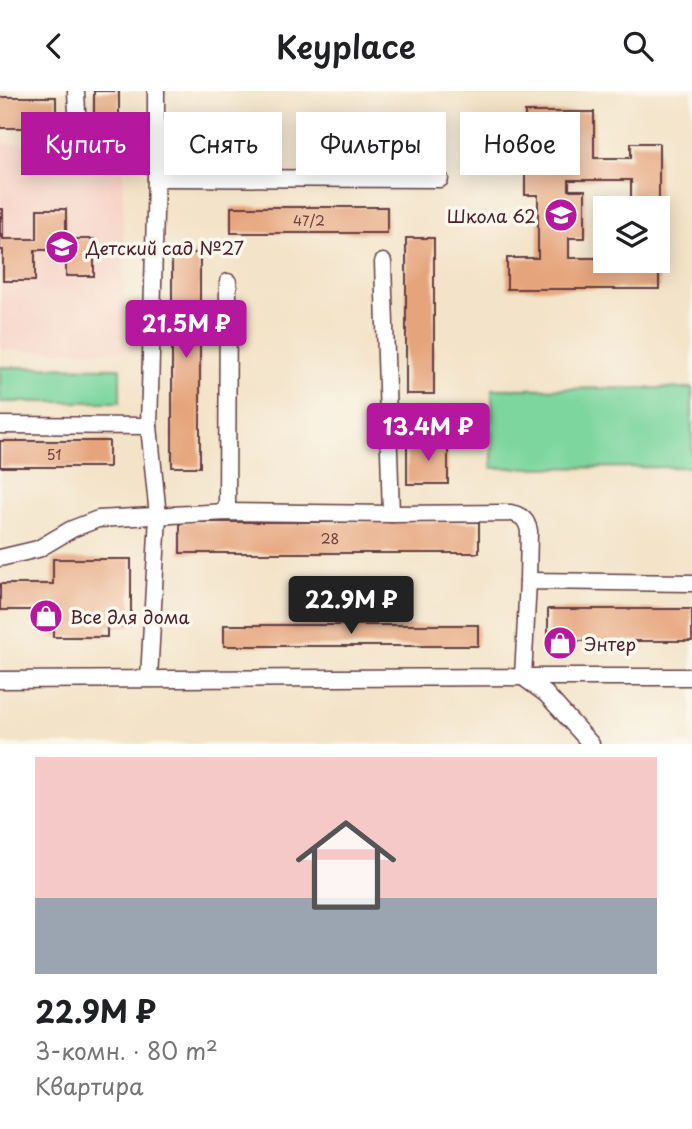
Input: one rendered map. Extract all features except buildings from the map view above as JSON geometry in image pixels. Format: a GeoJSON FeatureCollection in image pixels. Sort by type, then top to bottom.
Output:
{"type":"FeatureCollection","features":[{"type":"Feature","properties":{"kind":"lane"},"geometry":{"type":"LineString","coordinates":[[76,91],[77,112]]}},
{"type":"Feature","properties":{"kind":"lane"},"geometry":{"type":"LineString","coordinates":[[149,678],[158,516],[149,426],[156,91]]}},
{"type":"Feature","properties":{"kind":"lane"},"geometry":{"type":"LineString","coordinates":[[156,178],[440,179]]}},
{"type":"Feature","properties":{"kind":"lane"},"geometry":{"type":"LineString","coordinates":[[383,262],[391,514]]}},
{"type":"Feature","properties":{"kind":"lane"},"geometry":{"type":"LineString","coordinates":[[227,512],[228,282]]}},
{"type":"Feature","properties":{"kind":"lane"},"geometry":{"type":"LineString","coordinates":[[0,425],[149,426]]}},
{"type":"Feature","properties":{"kind":"lane"},"geometry":{"type":"LineString","coordinates":[[0,558],[38,549],[72,529],[99,519],[227,512],[518,514],[528,524],[529,531],[523,677]]}},
{"type":"Feature","properties":{"kind":"lane"},"geometry":{"type":"LineString","coordinates":[[528,581],[692,583]]}},
{"type":"Feature","properties":{"kind":"lane"},"geometry":{"type":"LineString","coordinates":[[523,677],[546,694],[591,744]]}},
{"type":"Feature","properties":{"kind":"lane"},"geometry":{"type":"LineString","coordinates":[[0,680],[692,677]]}},
{"type":"Feature","properties":{"kind":"shaded area","name":"Детский сад №27"},"geometry":{"type":"Polygon","coordinates":[[[0,144],[21,144],[21,175],[123,175],[124,351],[0,351],[0,144]]]}},
{"type":"Feature","properties":{"kind":"green space"},"geometry":{"type":"Polygon","coordinates":[[[0,367],[120,368],[120,402],[0,402],[0,367]]]}},
{"type":"Feature","properties":{"kind":"green space"},"geometry":{"type":"Polygon","coordinates":[[[692,388],[692,467],[492,468],[492,389],[692,388]]]}},
{"type":"Feature","properties":{"kind":"place","name":"Школа 62"},"geometry":{"type":"Point","coordinates":[561,215]}},
{"type":"Feature","properties":{"kind":"place","name":"Детский сад №27"},"geometry":{"type":"Point","coordinates":[62,247]}},
{"type":"Feature","properties":{"kind":"place","name":"Все для дома"},"geometry":{"type":"Point","coordinates":[46,616]}},
{"type":"Feature","properties":{"kind":"place","name":"Энтер"},"geometry":{"type":"Point","coordinates":[560,643]}}]}
